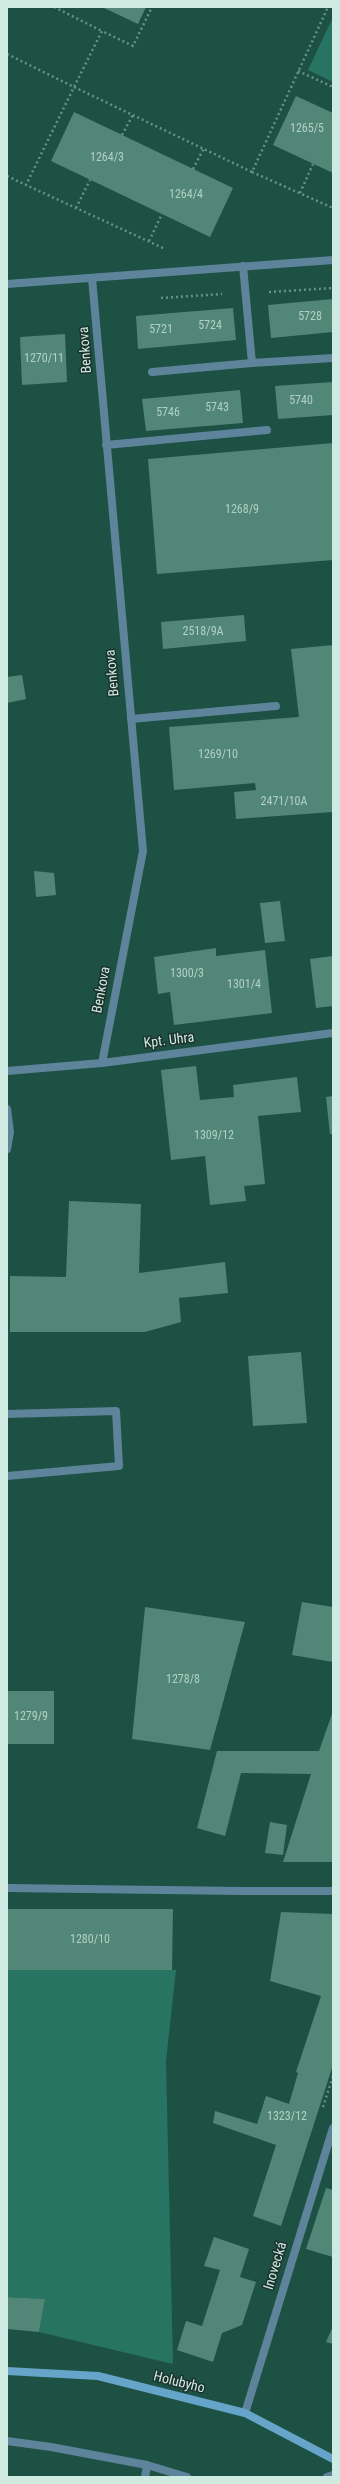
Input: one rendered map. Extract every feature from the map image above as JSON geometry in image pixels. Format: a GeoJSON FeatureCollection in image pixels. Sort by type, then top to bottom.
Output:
{"type":"FeatureCollection","features":[{"type":"Feature","properties":{"kind":"main road","name":"Holubyho"},"geometry":{"type":"LineString","coordinates":[[7,2371],[98,2376],[245,2413],[333,2459]]}},
{"type":"Feature","properties":{"kind":"street"},"geometry":{"type":"LineString","coordinates":[[7,284],[333,260]]}},
{"type":"Feature","properties":{"kind":"street"},"geometry":{"type":"LineString","coordinates":[[243,266],[252,363]]}},
{"type":"Feature","properties":{"kind":"street","name":"Benkova"},"geometry":{"type":"LineString","coordinates":[[92,278],[143,851],[102,1062]]}},
{"type":"Feature","properties":{"kind":"street"},"geometry":{"type":"LineString","coordinates":[[152,372],[252,363],[333,358]]}},
{"type":"Feature","properties":{"kind":"street"},"geometry":{"type":"LineString","coordinates":[[106,445],[267,430]]}},
{"type":"Feature","properties":{"kind":"street"},"geometry":{"type":"LineString","coordinates":[[131,719],[276,706]]}},
{"type":"Feature","properties":{"kind":"street","name":"Kpt. Uhra"},"geometry":{"type":"LineString","coordinates":[[7,1071],[102,1062],[333,1033]]}},
{"type":"Feature","properties":{"kind":"street"},"geometry":{"type":"LineString","coordinates":[[7,1109],[10,1132],[7,1149]]}},
{"type":"Feature","properties":{"kind":"street"},"geometry":{"type":"LineString","coordinates":[[7,1414],[116,1411],[119,1466],[7,1476]]}},
{"type":"Feature","properties":{"kind":"street"},"geometry":{"type":"LineString","coordinates":[[7,1888],[333,1891]]}},
{"type":"Feature","properties":{"kind":"street","name":"Inovecká"},"geometry":{"type":"LineString","coordinates":[[245,2413],[333,2128]]}},
{"type":"Feature","properties":{"kind":"street"},"geometry":{"type":"LineString","coordinates":[[7,2441],[51,2447],[147,2465],[187,2477]]}},
{"type":"Feature","properties":{"kind":"street"},"geometry":{"type":"LineString","coordinates":[[146,2477],[147,2465]]}},
{"type":"Feature","properties":{"kind":"street"},"geometry":{"type":"LineString","coordinates":[[327,2477],[333,2475]]}},
{"type":"Feature","properties":{"kind":"path"},"geometry":{"type":"LineString","coordinates":[[54,7],[133,46],[152,7]]}},
{"type":"Feature","properties":{"kind":"path"},"geometry":{"type":"LineString","coordinates":[[252,172],[328,7]]}},
{"type":"Feature","properties":{"kind":"path"},"geometry":{"type":"LineString","coordinates":[[26,185],[102,31]]}},
{"type":"Feature","properties":{"kind":"path"},"geometry":{"type":"LineString","coordinates":[[7,54],[74,87],[134,113],[252,172],[333,208]]}},
{"type":"Feature","properties":{"kind":"path"},"geometry":{"type":"LineString","coordinates":[[298,71],[333,87]]}},
{"type":"Feature","properties":{"kind":"path"},"geometry":{"type":"LineString","coordinates":[[122,135],[134,113]]}},
{"type":"Feature","properties":{"kind":"path"},"geometry":{"type":"LineString","coordinates":[[193,169],[204,148]]}},
{"type":"Feature","properties":{"kind":"path"},"geometry":{"type":"LineString","coordinates":[[300,193],[313,164]]}},
{"type":"Feature","properties":{"kind":"path"},"geometry":{"type":"LineString","coordinates":[[7,176],[168,251]]}},
{"type":"Feature","properties":{"kind":"path"},"geometry":{"type":"LineString","coordinates":[[76,208],[90,180]]}},
{"type":"Feature","properties":{"kind":"path"},"geometry":{"type":"LineString","coordinates":[[149,242],[162,214]]}},
{"type":"Feature","properties":{"kind":"green space"},"geometry":{"type":"Polygon","coordinates":[[[333,17],[333,82],[308,70],[333,17]]]}},
{"type":"Feature","properties":{"kind":"green space"},"geometry":{"type":"Polygon","coordinates":[[[7,1970],[176,1970],[166,2061],[173,2364],[39,2332],[45,2299],[7,2297],[7,1970]]]}},
{"type":"Feature","properties":{"kind":"building"},"geometry":{"type":"Polygon","coordinates":[[[102,7],[146,7],[138,24],[102,7]]]}},
{"type":"Feature","properties":{"kind":"building"},"geometry":{"type":"Polygon","coordinates":[[[296,96],[333,113],[333,173],[273,145],[296,96]]]}},
{"type":"Feature","properties":{"kind":"building"},"geometry":{"type":"Polygon","coordinates":[[[74,112],[233,188],[210,237],[51,161],[74,112]]]}},
{"type":"Feature","properties":{"kind":"building"},"geometry":{"type":"Polygon","coordinates":[[[333,299],[333,332],[271,338],[268,305],[333,299]]]}},
{"type":"Feature","properties":{"kind":"building"},"geometry":{"type":"Polygon","coordinates":[[[233,308],[236,340],[138,349],[136,316],[233,308]]]}},
{"type":"Feature","properties":{"kind":"building"},"geometry":{"type":"Polygon","coordinates":[[[65,334],[67,382],[22,385],[20,337],[65,334]]]}},
{"type":"Feature","properties":{"kind":"building"},"geometry":{"type":"Polygon","coordinates":[[[333,382],[333,415],[278,419],[275,386],[333,382]]]}},
{"type":"Feature","properties":{"kind":"building"},"geometry":{"type":"Polygon","coordinates":[[[240,390],[243,423],[146,431],[142,399],[240,390]]]}},
{"type":"Feature","properties":{"kind":"building"},"geometry":{"type":"Polygon","coordinates":[[[333,443],[333,560],[157,574],[148,459],[333,443]]]}},
{"type":"Feature","properties":{"kind":"building"},"geometry":{"type":"Polygon","coordinates":[[[244,615],[246,641],[163,649],[161,622],[244,615]]]}},
{"type":"Feature","properties":{"kind":"building"},"geometry":{"type":"Polygon","coordinates":[[[333,645],[333,812],[236,819],[234,792],[256,790],[255,783],[174,790],[169,727],[299,717],[291,649],[333,645]]]}},
{"type":"Feature","properties":{"kind":"building"},"geometry":{"type":"Polygon","coordinates":[[[22,675],[26,699],[7,703],[7,677],[22,675]]]}},
{"type":"Feature","properties":{"kind":"building"},"geometry":{"type":"Polygon","coordinates":[[[34,871],[54,873],[56,895],[36,897],[34,871]]]}},
{"type":"Feature","properties":{"kind":"building"},"geometry":{"type":"Polygon","coordinates":[[[280,901],[285,941],[265,943],[260,903],[280,901]]]}},
{"type":"Feature","properties":{"kind":"building"},"geometry":{"type":"Polygon","coordinates":[[[216,948],[216,956],[265,950],[272,1013],[174,1025],[170,992],[158,994],[154,957],[216,948]]]}},
{"type":"Feature","properties":{"kind":"building"},"geometry":{"type":"Polygon","coordinates":[[[333,956],[333,1006],[316,1008],[310,959],[333,956]]]}},
{"type":"Feature","properties":{"kind":"building"},"geometry":{"type":"Polygon","coordinates":[[[196,1066],[200,1100],[234,1097],[233,1085],[297,1077],[301,1112],[258,1116],[265,1184],[244,1186],[246,1201],[210,1205],[205,1156],[171,1160],[161,1070],[196,1066]]]}},
{"type":"Feature","properties":{"kind":"building"},"geometry":{"type":"Polygon","coordinates":[[[333,1096],[333,1134],[330,1134],[326,1097],[333,1096]]]}},
{"type":"Feature","properties":{"kind":"building"},"geometry":{"type":"Polygon","coordinates":[[[69,1201],[141,1204],[139,1273],[225,1262],[228,1293],[179,1298],[181,1322],[145,1332],[10,1332],[10,1276],[66,1277],[69,1201]]]}},
{"type":"Feature","properties":{"kind":"building"},"geometry":{"type":"Polygon","coordinates":[[[301,1352],[307,1423],[253,1426],[248,1356],[301,1352]]]}},
{"type":"Feature","properties":{"kind":"building"},"geometry":{"type":"Polygon","coordinates":[[[302,1602],[333,1607],[333,1662],[292,1655],[302,1602]]]}},
{"type":"Feature","properties":{"kind":"building"},"geometry":{"type":"Polygon","coordinates":[[[145,1607],[245,1622],[210,1750],[132,1739],[145,1607]]]}},
{"type":"Feature","properties":{"kind":"building"},"geometry":{"type":"Polygon","coordinates":[[[7,1691],[54,1691],[54,1744],[7,1744],[7,1691]]]}},
{"type":"Feature","properties":{"kind":"building"},"geometry":{"type":"Polygon","coordinates":[[[333,1711],[333,1862],[283,1862],[311,1774],[241,1773],[225,1836],[197,1828],[217,1751],[319,1751],[333,1711]]]}},
{"type":"Feature","properties":{"kind":"building"},"geometry":{"type":"Polygon","coordinates":[[[270,1822],[287,1825],[283,1855],[265,1853],[270,1822]]]}},
{"type":"Feature","properties":{"kind":"building"},"geometry":{"type":"Polygon","coordinates":[[[7,1909],[173,1909],[172,1970],[7,1970],[7,1909]]]}},
{"type":"Feature","properties":{"kind":"building"},"geometry":{"type":"Polygon","coordinates":[[[281,1912],[333,1914],[333,2065],[281,2226],[253,2216],[276,2145],[213,2123],[215,2111],[257,2124],[266,2096],[289,2104],[298,2073],[296,2072],[321,1996],[270,1981],[281,1912]]]}},
{"type":"Feature","properties":{"kind":"building"},"geometry":{"type":"Polygon","coordinates":[[[326,2188],[333,2190],[333,2257],[306,2249],[326,2188]]]}},
{"type":"Feature","properties":{"kind":"building"},"geometry":{"type":"Polygon","coordinates":[[[214,2237],[249,2249],[240,2277],[256,2282],[242,2325],[222,2333],[213,2362],[177,2350],[186,2321],[202,2326],[220,2270],[204,2266],[214,2237]]]}},
{"type":"Feature","properties":{"kind":"building"},"geometry":{"type":"Polygon","coordinates":[[[7,2297],[45,2299],[39,2332],[7,2329],[7,2297]]]}},
{"type":"Feature","properties":{"kind":"building"},"geometry":{"type":"Polygon","coordinates":[[[333,2326],[333,2344],[326,2342],[333,2326]]]}}]}
